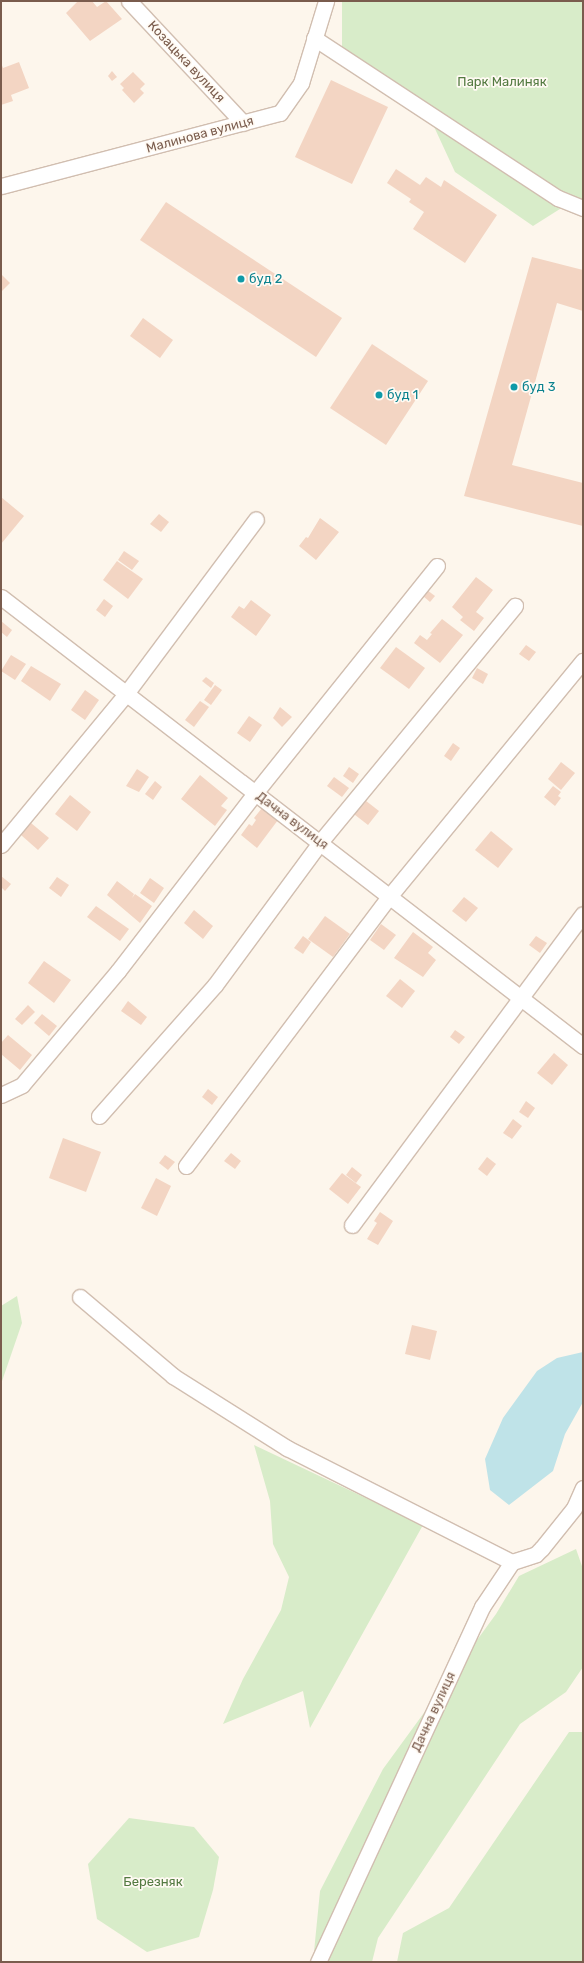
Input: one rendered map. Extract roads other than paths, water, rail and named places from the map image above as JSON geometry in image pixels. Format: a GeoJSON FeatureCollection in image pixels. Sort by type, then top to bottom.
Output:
{"type":"FeatureCollection","features":[{"type":"Feature","properties":{"kind":"street","name":"Козацька вулиця"},"geometry":{"type":"LineString","coordinates":[[129,1],[243,123]]}},
{"type":"Feature","properties":{"kind":"street","name":"Малинова вулиця"},"geometry":{"type":"LineString","coordinates":[[1,186],[280,113],[301,83],[326,1]]}},
{"type":"Feature","properties":{"kind":"street"},"geometry":{"type":"LineString","coordinates":[[314,38],[558,198],[583,208]]}},
{"type":"Feature","properties":{"kind":"street"},"geometry":{"type":"LineString","coordinates":[[1,845],[125,695],[256,519]]}},
{"type":"Feature","properties":{"kind":"street"},"geometry":{"type":"LineString","coordinates":[[1,1095],[22,1085],[118,971],[255,793],[437,566]]}},
{"type":"Feature","properties":{"kind":"street","name":"Дачна вулиця"},"geometry":{"type":"LineString","coordinates":[[1,597],[125,695],[321,841],[388,898],[583,1046]]}},
{"type":"Feature","properties":{"kind":"street"},"geometry":{"type":"LineString","coordinates":[[99,1116],[215,985],[321,841],[515,606]]}},
{"type":"Feature","properties":{"kind":"street"},"geometry":{"type":"LineString","coordinates":[[186,1166],[388,898],[583,661]]}},
{"type":"Feature","properties":{"kind":"street"},"geometry":{"type":"LineString","coordinates":[[352,1225],[522,999],[583,914]]}},
{"type":"Feature","properties":{"kind":"street"},"geometry":{"type":"LineString","coordinates":[[80,1297],[174,1376],[287,1448],[512,1562],[536,1554],[542,1548],[574,1508],[583,1488]]}},
{"type":"Feature","properties":{"kind":"street","name":"Дачна вулиця"},"geometry":{"type":"LineString","coordinates":[[318,1962],[482,1607],[512,1562]]}},
{"type":"Feature","properties":{"kind":"water"},"geometry":{"type":"Polygon","coordinates":[[[583,1352],[583,1402],[565,1434],[553,1471],[509,1505],[490,1490],[485,1459],[503,1418],[537,1371],[557,1358],[583,1352]]]}},
{"type":"Feature","properties":{"kind":"place","name":"буд 2"},"geometry":{"type":"Point","coordinates":[241,279]}},
{"type":"Feature","properties":{"kind":"place","name":"буд 3"},"geometry":{"type":"Point","coordinates":[514,387]}},
{"type":"Feature","properties":{"kind":"place","name":"буд 1"},"geometry":{"type":"Point","coordinates":[379,395]}},
{"type":"Feature","properties":{"kind":"park label","name":"Парк Малиняк"},"geometry":{"type":"Point","coordinates":[502,82]}},
{"type":"Feature","properties":{"kind":"park label","name":"Березняк"},"geometry":{"type":"Point","coordinates":[153,1882]}}]}
